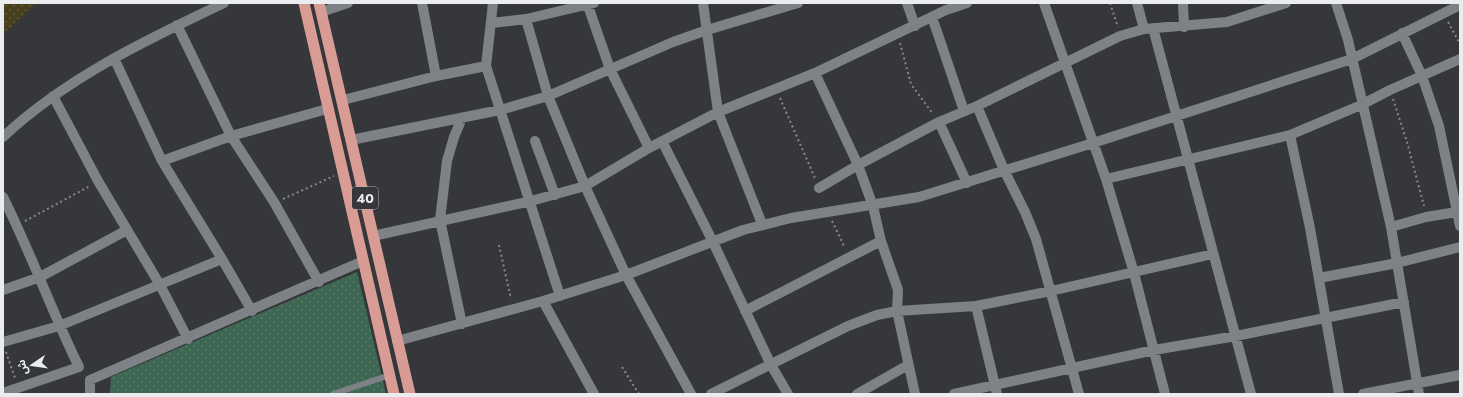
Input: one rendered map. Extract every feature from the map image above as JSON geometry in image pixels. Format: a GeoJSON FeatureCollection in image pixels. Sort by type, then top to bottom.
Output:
{"type":"FeatureCollection","features":[{"type":"Feature","properties":{"kind":"highway","name":"40"},"geometry":{"type":"LineString","coordinates":[[304,3],[327,109],[394,394]]}},
{"type":"Feature","properties":{"kind":"highway","name":"40"},"geometry":{"type":"LineString","coordinates":[[320,8],[343,100],[410,394]]}},
{"type":"Feature","properties":{"kind":"street"},"geometry":{"type":"LineString","coordinates":[[3,137],[24,118],[53,96],[114,58],[177,25],[224,3]]}},
{"type":"Feature","properties":{"kind":"street"},"geometry":{"type":"LineString","coordinates":[[320,8],[348,3]]}},
{"type":"Feature","properties":{"kind":"street"},"geometry":{"type":"LineString","coordinates":[[422,3],[436,76]]}},
{"type":"Feature","properties":{"kind":"street"},"geometry":{"type":"LineString","coordinates":[[493,3],[492,23],[486,66],[531,201],[560,296]]}},
{"type":"Feature","properties":{"kind":"street"},"geometry":{"type":"LineString","coordinates":[[702,3],[718,112],[762,224]]}},
{"type":"Feature","properties":{"kind":"street"},"geometry":{"type":"LineString","coordinates":[[351,140],[500,110],[548,96],[707,30],[797,3]]}},
{"type":"Feature","properties":{"kind":"street"},"geometry":{"type":"LineString","coordinates":[[908,3],[915,26]]}},
{"type":"Feature","properties":{"kind":"street"},"geometry":{"type":"LineString","coordinates":[[373,236],[531,201],[585,186],[649,148],[718,112],[815,73],[915,26],[932,17],[945,7],[967,3]]}},
{"type":"Feature","properties":{"kind":"street"},"geometry":{"type":"LineString","coordinates":[[1044,3],[1106,179],[1134,272],[1165,394]]}},
{"type":"Feature","properties":{"kind":"street"},"geometry":{"type":"LineString","coordinates":[[1137,3],[1148,29],[1177,116],[1251,394]]}},
{"type":"Feature","properties":{"kind":"street"},"geometry":{"type":"LineString","coordinates":[[1183,3],[1184,27]]}},
{"type":"Feature","properties":{"kind":"street"},"geometry":{"type":"LineString","coordinates":[[819,188],[858,165],[939,122],[977,106],[1120,36],[1148,29],[1227,22],[1286,3]]}},
{"type":"Feature","properties":{"kind":"street"},"geometry":{"type":"LineString","coordinates":[[1336,3],[1352,59],[1361,105],[1390,228],[1418,389]]}},
{"type":"Feature","properties":{"kind":"street"},"geometry":{"type":"LineString","coordinates":[[492,23],[526,19],[589,4],[610,69],[649,148]]}},
{"type":"Feature","properties":{"kind":"street"},"geometry":{"type":"LineString","coordinates":[[398,341],[514,310],[626,275],[712,240],[762,224],[919,197],[967,183],[1352,59],[1460,5]]}},
{"type":"Feature","properties":{"kind":"street"},"geometry":{"type":"LineString","coordinates":[[932,17],[964,111]]}},
{"type":"Feature","properties":{"kind":"street"},"geometry":{"type":"LineString","coordinates":[[526,19],[548,96],[585,186],[626,275],[691,394]]}},
{"type":"Feature","properties":{"kind":"street"},"geometry":{"type":"LineString","coordinates":[[177,25],[231,136],[274,202],[319,282]]}},
{"type":"Feature","properties":{"kind":"street"},"geometry":{"type":"LineString","coordinates":[[1402,33],[1422,76],[1440,126],[1460,226]]}},
{"type":"Feature","properties":{"kind":"street"},"geometry":{"type":"LineString","coordinates":[[114,58],[162,161],[252,311]]}},
{"type":"Feature","properties":{"kind":"street"},"geometry":{"type":"LineString","coordinates":[[1106,179],[1290,135],[1361,105],[1390,90],[1460,59]]}},
{"type":"Feature","properties":{"kind":"street"},"geometry":{"type":"LineString","coordinates":[[343,100],[436,76],[486,66]]}},
{"type":"Feature","properties":{"kind":"street"},"geometry":{"type":"LineString","coordinates":[[815,73],[858,165],[873,206],[881,241],[898,290],[897,311],[915,394]]}},
{"type":"Feature","properties":{"kind":"street"},"geometry":{"type":"LineString","coordinates":[[53,96],[98,181],[160,286],[188,339]]}},
{"type":"Feature","properties":{"kind":"street"},"geometry":{"type":"LineString","coordinates":[[977,106],[1004,170],[1030,223],[1051,291],[1079,394]]}},
{"type":"Feature","properties":{"kind":"street"},"geometry":{"type":"LineString","coordinates":[[162,161],[231,136],[327,109]]}},
{"type":"Feature","properties":{"kind":"street"},"geometry":{"type":"LineString","coordinates":[[462,118],[447,160],[440,220],[462,324]]}},
{"type":"Feature","properties":{"kind":"street"},"geometry":{"type":"LineString","coordinates":[[939,122],[967,183]]}},
{"type":"Feature","properties":{"kind":"street"},"geometry":{"type":"LineString","coordinates":[[1290,135],[1319,278],[1339,394]]}},
{"type":"Feature","properties":{"kind":"street"},"geometry":{"type":"LineString","coordinates":[[535,141],[555,195]]}},
{"type":"Feature","properties":{"kind":"street"},"geometry":{"type":"LineString","coordinates":[[662,141],[712,240],[771,365],[788,394]]}},
{"type":"Feature","properties":{"kind":"street"},"geometry":{"type":"LineString","coordinates":[[3,197],[40,276],[59,326],[79,368],[90,380],[90,394]]}},
{"type":"Feature","properties":{"kind":"street"},"geometry":{"type":"LineString","coordinates":[[1390,228],[1426,217],[1458,212]]}},
{"type":"Feature","properties":{"kind":"street"},"geometry":{"type":"LineString","coordinates":[[3,290],[40,276],[127,230]]}},
{"type":"Feature","properties":{"kind":"street"},"geometry":{"type":"LineString","coordinates":[[745,311],[881,241]]}},
{"type":"Feature","properties":{"kind":"street"},"geometry":{"type":"LineString","coordinates":[[1319,278],[1397,263],[1460,247]]}},
{"type":"Feature","properties":{"kind":"street"},"geometry":{"type":"LineString","coordinates":[[711,394],[862,320],[897,311],[976,306],[1051,291],[1213,254]]}},
{"type":"Feature","properties":{"kind":"street"},"geometry":{"type":"LineString","coordinates":[[3,343],[59,326],[160,286],[222,259]]}},
{"type":"Feature","properties":{"kind":"street"},"geometry":{"type":"LineString","coordinates":[[90,380],[319,282],[363,261]]}},
{"type":"Feature","properties":{"kind":"street"},"geometry":{"type":"LineString","coordinates":[[543,301],[594,394]]}},
{"type":"Feature","properties":{"kind":"street"},"geometry":{"type":"LineString","coordinates":[[954,394],[996,390],[1071,367],[1404,302]]}},
{"type":"Feature","properties":{"kind":"street"},"geometry":{"type":"LineString","coordinates":[[976,306],[996,390]]}},
{"type":"Feature","properties":{"kind":"street"},"geometry":{"type":"LineString","coordinates":[[857,394],[908,365]]}},
{"type":"Feature","properties":{"kind":"street"},"geometry":{"type":"LineString","coordinates":[[3,393],[21,391],[79,368]]}},
{"type":"Feature","properties":{"kind":"street"},"geometry":{"type":"LineString","coordinates":[[1363,394],[1418,389],[1460,375]]}},
{"type":"Feature","properties":{"kind":"lane"},"geometry":{"type":"LineString","coordinates":[[333,394],[390,375]]}},
{"type":"Feature","properties":{"kind":"path"},"geometry":{"type":"LineString","coordinates":[[1110,3],[1120,36]]}},
{"type":"Feature","properties":{"kind":"path"},"geometry":{"type":"LineString","coordinates":[[1443,13],[1460,44]]}},
{"type":"Feature","properties":{"kind":"path"},"geometry":{"type":"LineString","coordinates":[[897,34],[911,84],[939,122]]}},
{"type":"Feature","properties":{"kind":"path"},"geometry":{"type":"LineString","coordinates":[[776,89],[819,188]]}},
{"type":"Feature","properties":{"kind":"path"},"geometry":{"type":"LineString","coordinates":[[1390,90],[1407,142],[1426,217]]}},
{"type":"Feature","properties":{"kind":"path"},"geometry":{"type":"LineString","coordinates":[[274,202],[342,173]]}},
{"type":"Feature","properties":{"kind":"path"},"geometry":{"type":"LineString","coordinates":[[17,225],[98,181]]}},
{"type":"Feature","properties":{"kind":"path"},"geometry":{"type":"LineString","coordinates":[[499,245],[514,310]]}},
{"type":"Feature","properties":{"kind":"path"},"geometry":{"type":"LineString","coordinates":[[3,343],[21,391]]}},
{"type":"Feature","properties":{"kind":"path"},"geometry":{"type":"LineString","coordinates":[[622,367],[639,394]]}},
{"type":"Feature","properties":{"kind":"green space"},"geometry":{"type":"Polygon","coordinates":[[[357,272],[386,394],[110,394],[111,377],[357,272]]]}},
{"type":"Feature","properties":{"kind":"sand"},"geometry":{"type":"Polygon","coordinates":[[[3,3],[37,3],[3,34],[3,3]]]}}]}
